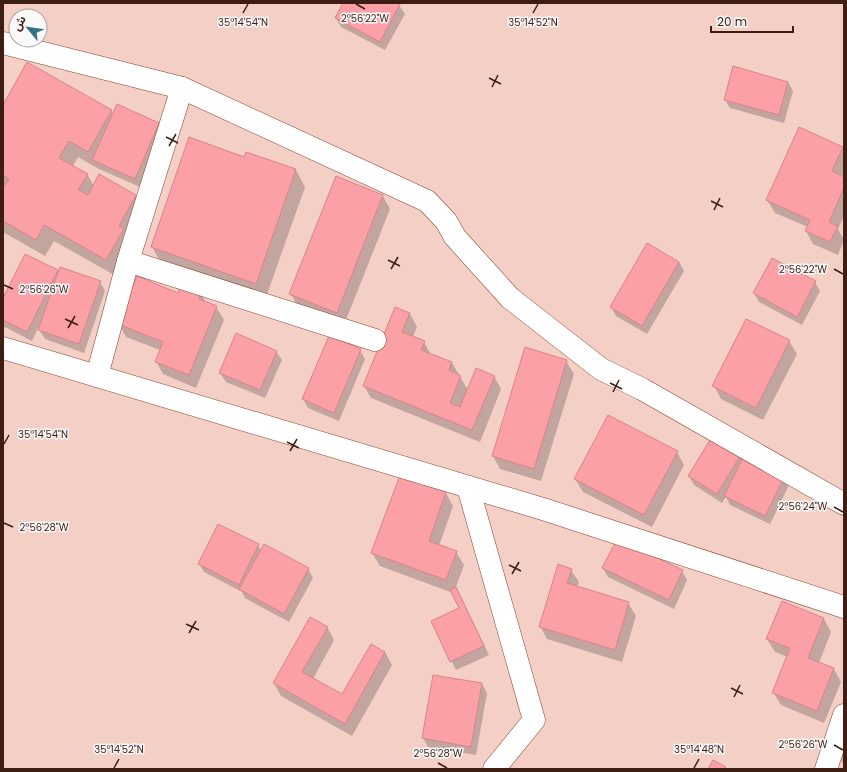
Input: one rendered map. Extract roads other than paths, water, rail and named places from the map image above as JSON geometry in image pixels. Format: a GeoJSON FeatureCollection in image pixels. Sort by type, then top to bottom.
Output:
{"type":"FeatureCollection","features":[{"type":"Feature","properties":{"kind":"street"},"geometry":{"type":"LineString","coordinates":[[3,43],[182,88],[427,201],[446,221],[455,238],[510,298],[601,369],[642,390],[844,504]]}},
{"type":"Feature","properties":{"kind":"street"},"geometry":{"type":"LineString","coordinates":[[97,376],[128,261],[182,88]]}},
{"type":"Feature","properties":{"kind":"street"},"geometry":{"type":"LineString","coordinates":[[128,261],[375,340]]}},
{"type":"Feature","properties":{"kind":"street"},"geometry":{"type":"LineString","coordinates":[[3,348],[543,509],[844,607]]}},
{"type":"Feature","properties":{"kind":"street"},"geometry":{"type":"LineString","coordinates":[[468,487],[534,720],[494,769]]}},
{"type":"Feature","properties":{"kind":"street"},"geometry":{"type":"LineString","coordinates":[[826,769],[844,715]]}}]}
